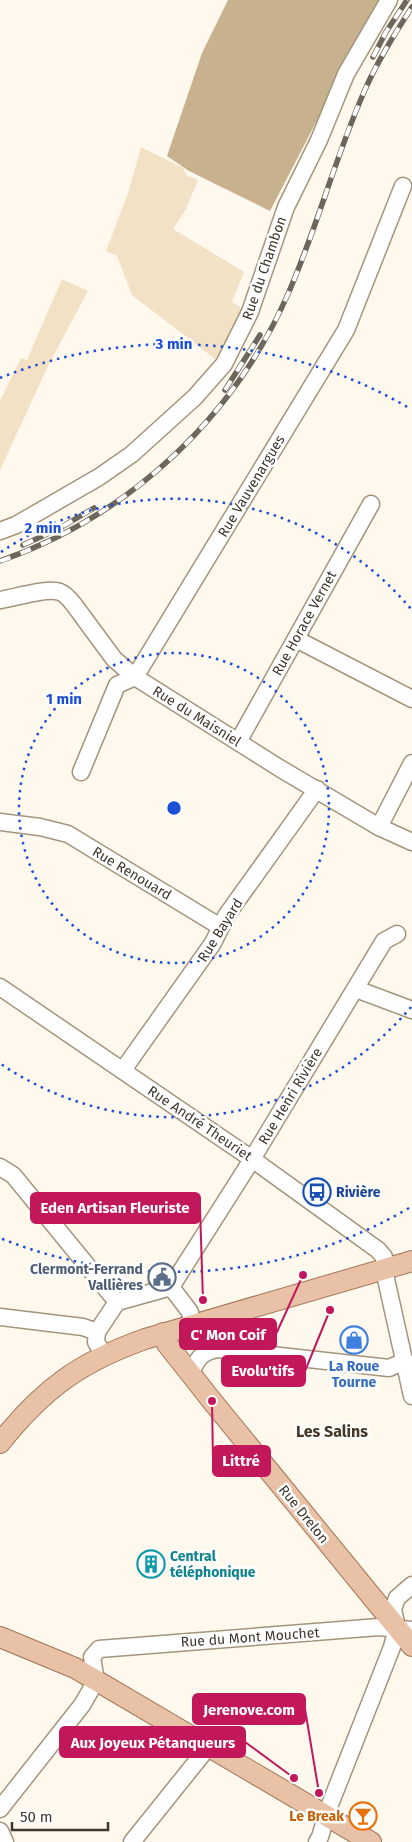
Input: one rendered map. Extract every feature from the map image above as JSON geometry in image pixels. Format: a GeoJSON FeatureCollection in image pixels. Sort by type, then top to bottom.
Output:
{"type":"FeatureCollection","features":[{"type":"Feature","properties":{"kind":"main road"},"geometry":{"type":"LineString","coordinates":[[0,1443],[20,1418],[46,1392],[69,1375],[104,1355],[192,1324],[412,1261]]}},
{"type":"Feature","properties":{"kind":"main road","name":"Rue Drelon"},"geometry":{"type":"LineString","coordinates":[[163,1333],[167,1344],[191,1374],[405,1629],[412,1646]]}},
{"type":"Feature","properties":{"kind":"main road"},"geometry":{"type":"LineString","coordinates":[[0,1637],[75,1668],[112,1688],[371,1842]]}},
{"type":"Feature","properties":{"kind":"street","name":"Rue du Chambon"},"geometry":{"type":"LineString","coordinates":[[0,531],[24,521],[132,454],[195,397],[224,364],[250,312],[286,207],[319,140],[346,74],[389,0]]}},
{"type":"Feature","properties":{"kind":"street","name":"Rue Vauvenargues"},"geometry":{"type":"LineString","coordinates":[[81,772],[117,685],[135,677],[346,330],[403,186]]}},
{"type":"Feature","properties":{"kind":"street","name":"Rue Horace Vernet"},"geometry":{"type":"LineString","coordinates":[[238,742],[371,504]]}},
{"type":"Feature","properties":{"kind":"street","name":"Rue du Maisniel"},"geometry":{"type":"LineString","coordinates":[[0,600],[47,591],[60,592],[75,606],[114,659],[135,677],[379,827],[412,842]]}},
{"type":"Feature","properties":{"kind":"street"},"geometry":{"type":"LineString","coordinates":[[296,639],[412,698]]}},
{"type":"Feature","properties":{"kind":"street"},"geometry":{"type":"LineString","coordinates":[[379,827],[412,763]]}},
{"type":"Feature","properties":{"kind":"street","name":"Rue Bayard"},"geometry":{"type":"LineString","coordinates":[[122,1070],[213,943],[222,925],[317,789]]}},
{"type":"Feature","properties":{"kind":"street","name":"Rue Renouard"},"geometry":{"type":"LineString","coordinates":[[0,822],[40,827],[68,834],[214,923],[222,925]]}},
{"type":"Feature","properties":{"kind":"street","name":"Rue Henri Rivière"},"geometry":{"type":"LineString","coordinates":[[171,1287],[252,1159],[384,941],[396,934]]}},
{"type":"Feature","properties":{"kind":"street","name":"Rue André Theuriet"},"geometry":{"type":"LineString","coordinates":[[0,987],[252,1159],[378,1250],[384,1257],[384,1270],[412,1396]]}},
{"type":"Feature","properties":{"kind":"street"},"geometry":{"type":"LineString","coordinates":[[356,989],[412,1010]]}},
{"type":"Feature","properties":{"kind":"street"},"geometry":{"type":"LineString","coordinates":[[0,1167],[13,1174],[117,1302]]}},
{"type":"Feature","properties":{"kind":"street"},"geometry":{"type":"LineString","coordinates":[[104,1355],[96,1342],[98,1332],[117,1302],[171,1287],[190,1312],[192,1324]]}},
{"type":"Feature","properties":{"kind":"street"},"geometry":{"type":"LineString","coordinates":[[0,1317],[83,1327],[98,1332]]}},
{"type":"Feature","properties":{"kind":"street"},"geometry":{"type":"LineString","coordinates":[[191,1374],[201,1355],[218,1349],[389,1368],[405,1361]]}},
{"type":"Feature","properties":{"kind":"street"},"geometry":{"type":"LineString","coordinates":[[317,1842],[392,1646],[405,1629],[393,1609],[397,1598],[412,1585]]}},
{"type":"Feature","properties":{"kind":"street","name":"Rue du Mont Mouchet"},"geometry":{"type":"LineString","coordinates":[[75,1668],[92,1657],[99,1649],[112,1646],[369,1628],[405,1629]]}},
{"type":"Feature","properties":{"kind":"street"},"geometry":{"type":"LineString","coordinates":[[0,1809],[82,1705],[96,1681],[92,1657]]}},
{"type":"Feature","properties":{"kind":"street"},"geometry":{"type":"LineString","coordinates":[[132,1842],[209,1746]]}},
{"type":"Feature","properties":{"kind":"street"},"geometry":{"type":"LineString","coordinates":[[0,1831],[5,1842]]}},
{"type":"Feature","properties":{"kind":"shaded area"},"geometry":{"type":"Polygon","coordinates":[[[228,0],[386,0],[324,107],[270,211],[189,171],[167,156],[202,53],[228,0]]]}},
{"type":"Feature","properties":{"kind":"shaded area"},"geometry":{"type":"Polygon","coordinates":[[[141,147],[183,168],[186,175],[198,180],[186,209],[173,229],[244,272],[232,302],[246,311],[219,362],[132,295],[117,256],[106,251],[128,193],[141,147]]]}},
{"type":"Feature","properties":{"kind":"shaded area"},"geometry":{"type":"Polygon","coordinates":[[[62,279],[88,291],[49,364],[0,470],[0,401],[21,358],[27,360],[62,279]]]}},
{"type":"Feature","properties":{"kind":"railway"},"geometry":{"type":"LineString","coordinates":[[373,57],[386,32],[407,0]]}},
{"type":"Feature","properties":{"kind":"railway"},"geometry":{"type":"LineString","coordinates":[[0,561],[47,542],[92,518],[133,490],[172,458],[207,422],[238,382],[265,340],[288,294],[364,92],[380,59],[412,7]]}},
{"type":"Feature","properties":{"kind":"railway"},"geometry":{"type":"LineString","coordinates":[[225,390],[260,335]]}},
{"type":"Feature","properties":{"kind":"railway"},"geometry":{"type":"LineString","coordinates":[[23,545],[60,528],[94,508]]}},
{"type":"Feature","properties":{"kind":"place","name":"Rivière"},"geometry":{"type":"Point","coordinates":[317,1192]}},
{"type":"Feature","properties":{"kind":"place","name":"C' Mon Coif"},"geometry":{"type":"Point","coordinates":[303,1275]}},
{"type":"Feature","properties":{"kind":"place","name":"Clermont-Ferrand Vallières"},"geometry":{"type":"Point","coordinates":[162,1277]}},
{"type":"Feature","properties":{"kind":"place","name":"Eden Artisan Fleuriste"},"geometry":{"type":"Point","coordinates":[203,1300]}},
{"type":"Feature","properties":{"kind":"place","name":"Evolu'tifs"},"geometry":{"type":"Point","coordinates":[330,1310]}},
{"type":"Feature","properties":{"kind":"place","name":"La Roue Tourne"},"geometry":{"type":"Point","coordinates":[354,1340]}},
{"type":"Feature","properties":{"kind":"place","name":"Littré"},"geometry":{"type":"Point","coordinates":[212,1401]}},
{"type":"Feature","properties":{"kind":"place","name":"Central téléphonique"},"geometry":{"type":"Point","coordinates":[151,1564]}},
{"type":"Feature","properties":{"kind":"place","name":"Aux Joyeux Pétanqueurs"},"geometry":{"type":"Point","coordinates":[294,1778]}},
{"type":"Feature","properties":{"kind":"place","name":"Jerenove.com"},"geometry":{"type":"Point","coordinates":[319,1793]}},
{"type":"Feature","properties":{"kind":"place","name":"Le Break"},"geometry":{"type":"Point","coordinates":[363,1816]}},
{"type":"Feature","properties":{"kind":"district","name":"Les Salins"},"geometry":{"type":"Point","coordinates":[332,1431]}}]}
